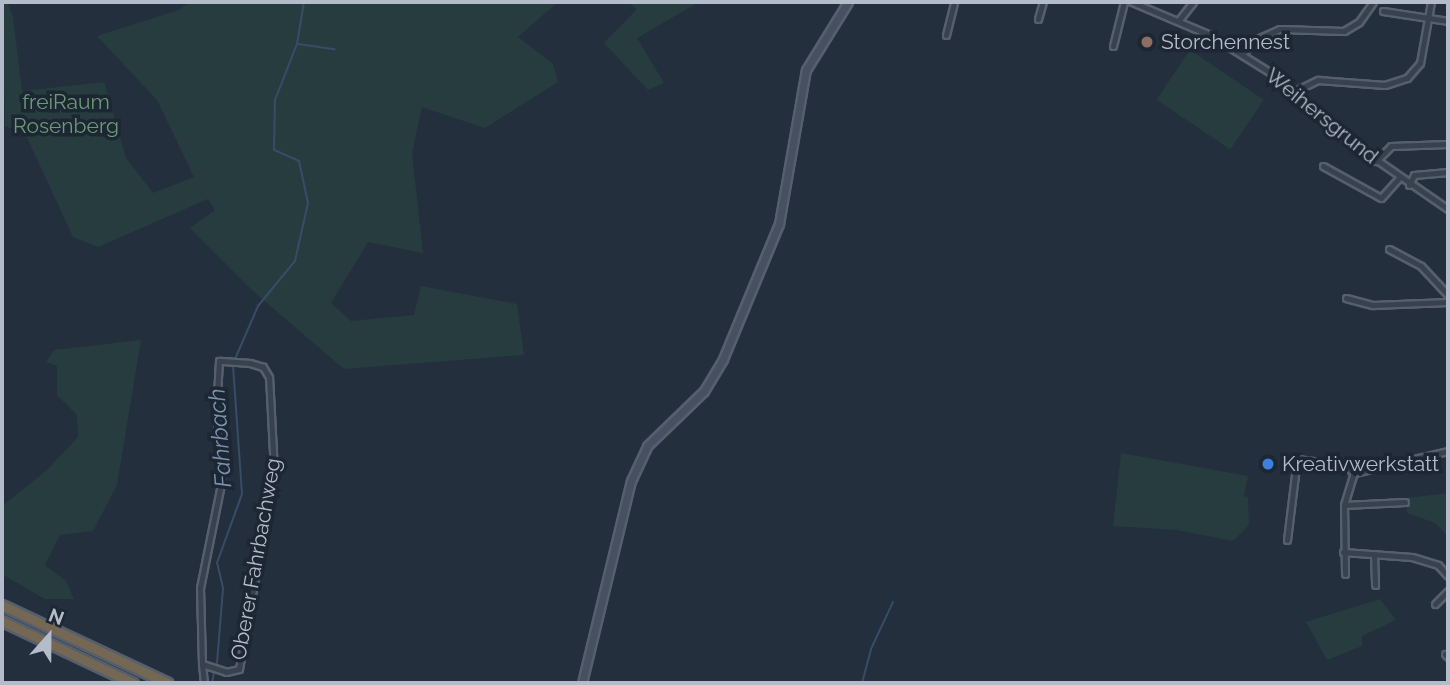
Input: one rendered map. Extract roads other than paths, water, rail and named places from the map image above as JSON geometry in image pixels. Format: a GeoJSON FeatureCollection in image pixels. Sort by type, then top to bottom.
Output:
{"type":"FeatureCollection","features":[{"type":"Feature","properties":{"kind":"highway"},"geometry":{"type":"LineString","coordinates":[[4,606],[165,681]]}},
{"type":"Feature","properties":{"kind":"highway"},"geometry":{"type":"LineString","coordinates":[[2,622],[133,683]]}},
{"type":"Feature","properties":{"kind":"main road"},"geometry":{"type":"LineString","coordinates":[[582,683],[631,481],[652,439],[704,391],[723,359],[779,224],[806,70],[848,2]]}},
{"type":"Feature","properties":{"kind":"street"},"geometry":{"type":"LineString","coordinates":[[946,35],[954,2]]}},
{"type":"Feature","properties":{"kind":"street"},"geometry":{"type":"LineString","coordinates":[[1038,19],[1044,2]]}},
{"type":"Feature","properties":{"kind":"street"},"geometry":{"type":"LineString","coordinates":[[1114,46],[1124,2]]}},
{"type":"Feature","properties":{"kind":"street","name":"Weihersgrund"},"geometry":{"type":"LineString","coordinates":[[1132,2],[1179,20],[1242,54],[1409,186],[1448,209]]}},
{"type":"Feature","properties":{"kind":"street"},"geometry":{"type":"LineString","coordinates":[[1179,20],[1193,2]]}},
{"type":"Feature","properties":{"kind":"street"},"geometry":{"type":"LineString","coordinates":[[1242,54],[1255,40],[1280,29],[1343,31],[1359,22],[1373,2]]}},
{"type":"Feature","properties":{"kind":"street"},"geometry":{"type":"LineString","coordinates":[[1293,92],[1318,80],[1385,85],[1407,78],[1420,64],[1431,2]]}},
{"type":"Feature","properties":{"kind":"street"},"geometry":{"type":"LineString","coordinates":[[1383,11],[1448,21]]}},
{"type":"Feature","properties":{"kind":"street"},"geometry":{"type":"LineString","coordinates":[[1376,161],[1391,146],[1448,144]]}},
{"type":"Feature","properties":{"kind":"street","name":"Weihersgrund"},"geometry":{"type":"LineString","coordinates":[[1323,166],[1381,198],[1399,178]]}},
{"type":"Feature","properties":{"kind":"street"},"geometry":{"type":"LineString","coordinates":[[1409,186],[1414,174],[1448,172]]}},
{"type":"Feature","properties":{"kind":"street"},"geometry":{"type":"LineString","coordinates":[[1389,248],[1421,266],[1448,295]]}},
{"type":"Feature","properties":{"kind":"street"},"geometry":{"type":"LineString","coordinates":[[1346,298],[1373,305],[1448,302]]}},
{"type":"Feature","properties":{"kind":"street","name":"Oberer Fahrbachweg"},"geometry":{"type":"LineString","coordinates":[[219,361],[266,370],[274,471],[239,669],[226,672],[202,664],[200,588],[222,479],[216,412],[219,361]]}},
{"type":"Feature","properties":{"kind":"street"},"geometry":{"type":"LineString","coordinates":[[1354,473],[1448,451]]}},
{"type":"Feature","properties":{"kind":"street"},"geometry":{"type":"LineString","coordinates":[[1287,540],[1297,459],[1345,465],[1354,473]]}},
{"type":"Feature","properties":{"kind":"street"},"geometry":{"type":"LineString","coordinates":[[1345,575],[1344,505],[1354,473]]}},
{"type":"Feature","properties":{"kind":"street"},"geometry":{"type":"LineString","coordinates":[[1344,505],[1405,502]]}},
{"type":"Feature","properties":{"kind":"street"},"geometry":{"type":"LineString","coordinates":[[1343,552],[1412,557],[1437,565],[1448,576]]}},
{"type":"Feature","properties":{"kind":"street"},"geometry":{"type":"LineString","coordinates":[[1374,554],[1375,585]]}},
{"type":"Feature","properties":{"kind":"street"},"geometry":{"type":"LineString","coordinates":[[1435,604],[1448,591]]}},
{"type":"Feature","properties":{"kind":"street"},"geometry":{"type":"LineString","coordinates":[[202,664],[204,683]]}},
{"type":"Feature","properties":{"kind":"waterway"},"geometry":{"type":"LineString","coordinates":[[235,359],[258,306],[295,261],[308,203],[299,161],[274,150],[275,100],[297,44],[304,2]]}},
{"type":"Feature","properties":{"kind":"waterway"},"geometry":{"type":"LineString","coordinates":[[298,44],[335,49]]}},
{"type":"Feature","properties":{"kind":"waterway","name":"Fahrbach"},"geometry":{"type":"LineString","coordinates":[[217,663],[223,588],[217,563],[242,494],[233,364]]}},
{"type":"Feature","properties":{"kind":"waterway"},"geometry":{"type":"LineString","coordinates":[[862,683],[871,649],[893,602]]}},
{"type":"Feature","properties":{"kind":"waterway","name":"Fahrbach"},"geometry":{"type":"LineString","coordinates":[[212,683],[214,673]]}},
{"type":"Feature","properties":{"kind":"place","name":"Storchennest"},"geometry":{"type":"Point","coordinates":[1147,42]}},
{"type":"Feature","properties":{"kind":"place","name":"Kreativwerkstatt"},"geometry":{"type":"Point","coordinates":[1268,464]}},
{"type":"Feature","properties":{"kind":"park label","name":"freiRaum Rosenberg"},"geometry":{"type":"Point","coordinates":[66,114]}}]}
